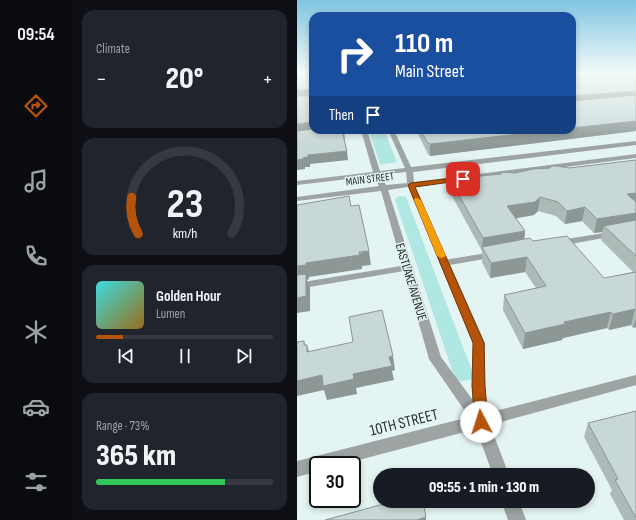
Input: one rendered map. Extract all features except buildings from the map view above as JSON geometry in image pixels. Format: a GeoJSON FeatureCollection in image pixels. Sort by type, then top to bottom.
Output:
{"type":"FeatureCollection","features":[{"type":"Feature","properties":{"kind":"street","name":"EASTLAKE AVENUE"},"geometry":{"type":"LineString","coordinates":[[364,134],[383,188],[435,359],[481,422],[498,468]]}},
{"type":"Feature","properties":{"kind":"street","name":"EASTLAKE AVENUE"},"geometry":{"type":"LineString","coordinates":[[393,134],[409,170],[411,185],[479,343],[478,386],[481,422]]}},
{"type":"Feature","properties":{"kind":"street","name":"MAIN STREET"},"geometry":{"type":"LineString","coordinates":[[297,183],[636,143]]}},
{"type":"Feature","properties":{"kind":"street","name":"MAIN STREET"},"geometry":{"type":"LineString","coordinates":[[297,199],[636,156]]}},
{"type":"Feature","properties":{"kind":"street","name":"10TH STREET"},"geometry":{"type":"LineString","coordinates":[[297,469],[481,422],[636,380]]}},
{"type":"Feature","properties":{"kind":"street"},"geometry":{"type":"LineString","coordinates":[[513,508],[517,520]]}},
{"type":"Feature","properties":{"kind":"lane"},"geometry":{"type":"LineString","coordinates":[[552,245],[636,230]]}},
{"type":"Feature","properties":{"kind":"lane"},"geometry":{"type":"LineString","coordinates":[[444,263],[500,253]]}},
{"type":"Feature","properties":{"kind":"lane"},"geometry":{"type":"LineString","coordinates":[[297,286],[407,268]]}},
{"type":"Feature","properties":{"kind":"shaded area"},"geometry":{"type":"Polygon","coordinates":[[[370,134],[386,134],[397,162],[380,165],[370,134]]]}},
{"type":"Feature","properties":{"kind":"shaded area"},"geometry":{"type":"Polygon","coordinates":[[[397,197],[406,197],[474,376],[473,379],[456,382],[395,200],[397,197]]]}},
{"type":"Feature","properties":{"kind":"slow traffic"},"geometry":{"type":"LineString","coordinates":[[417,200],[441,256]]}},
{"type":"Feature","properties":{"kind":"route"},"geometry":{"type":"LineString","coordinates":[[463,179],[411,185],[479,343],[478,386],[481,422]]}}]}
